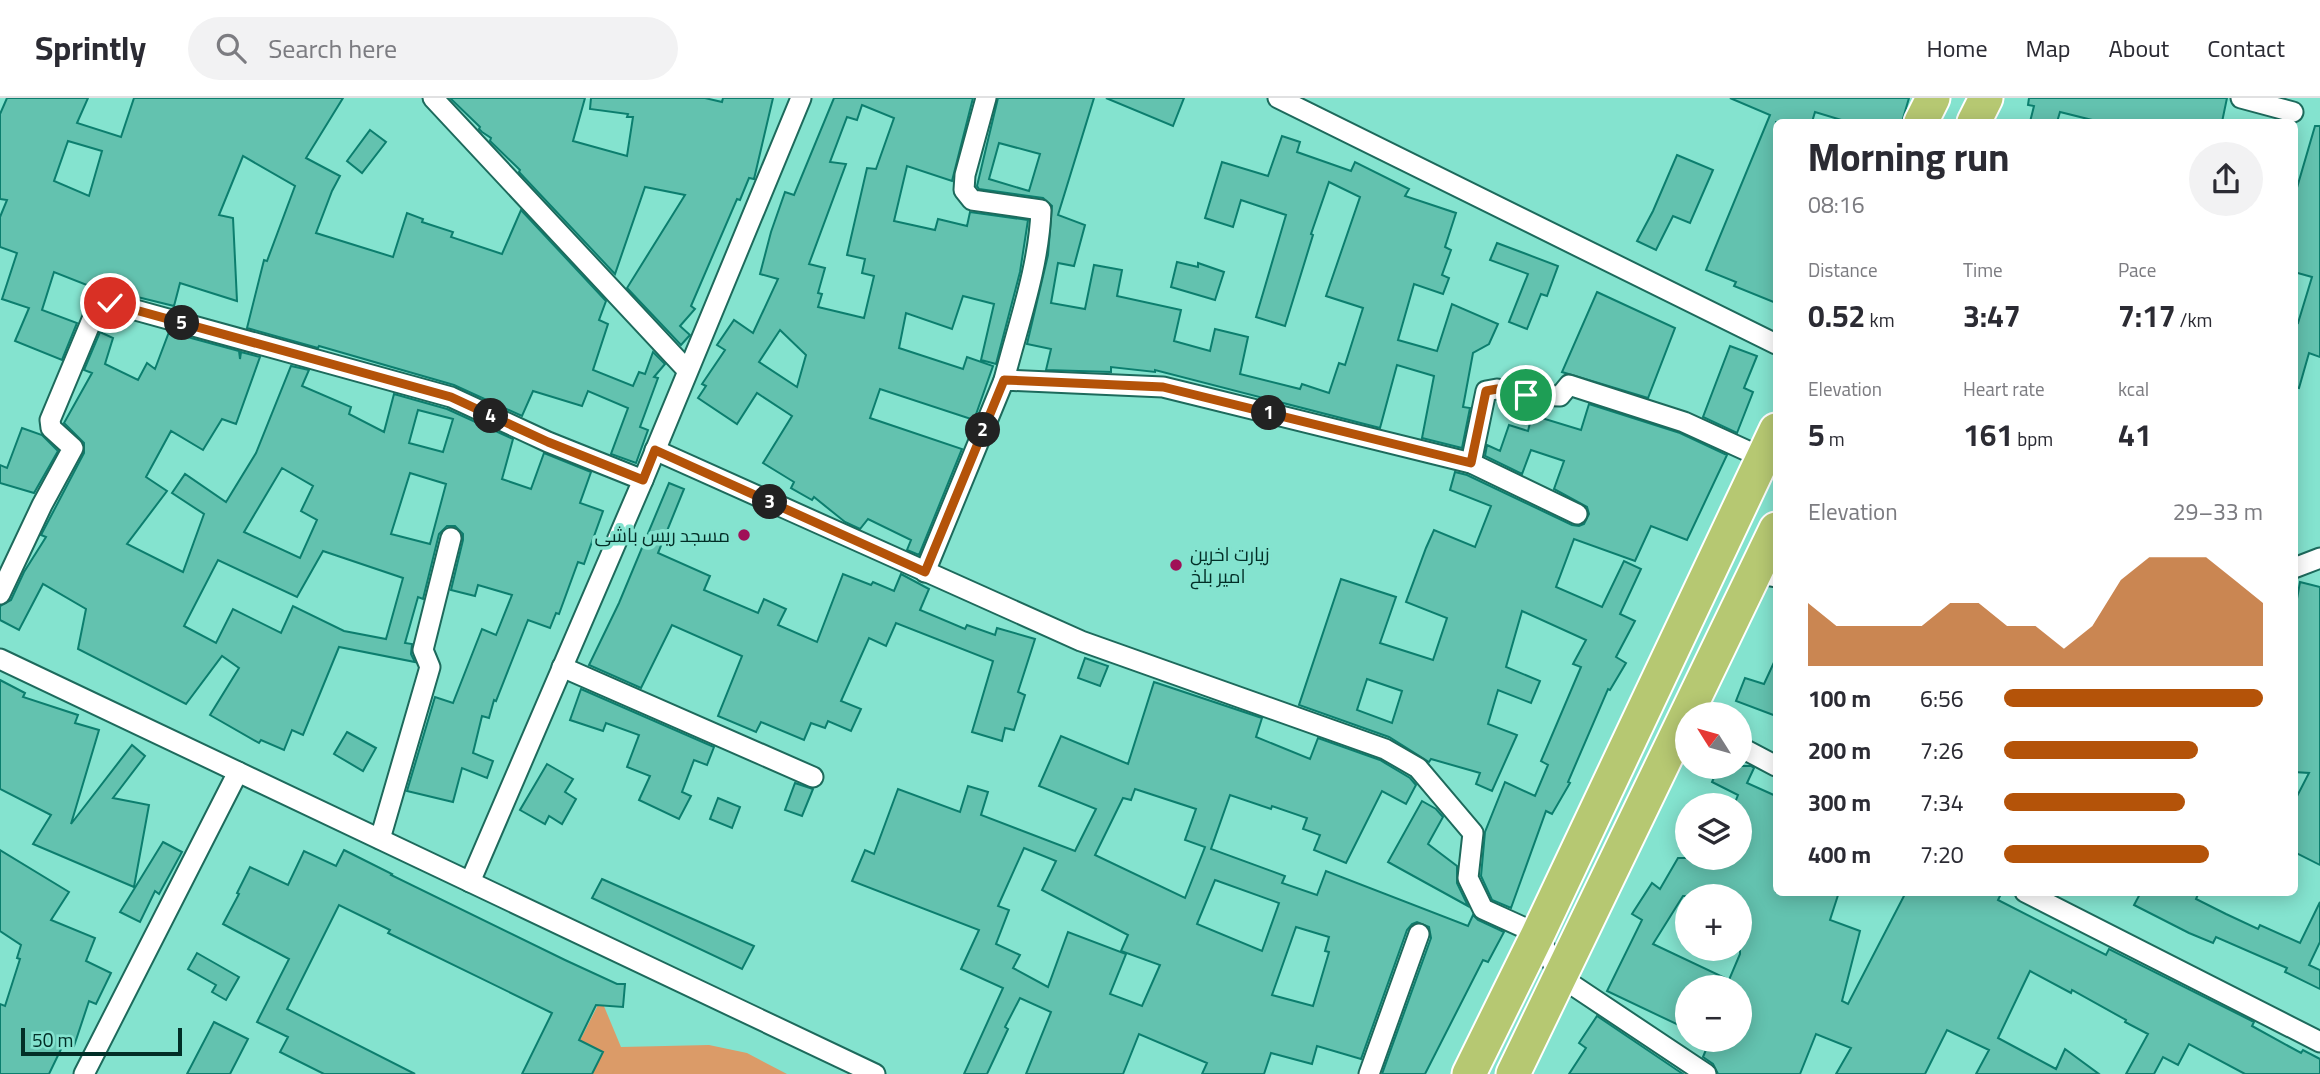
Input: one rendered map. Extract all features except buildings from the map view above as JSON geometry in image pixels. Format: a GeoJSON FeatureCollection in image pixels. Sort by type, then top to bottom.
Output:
{"type":"FeatureCollection","features":[{"type":"Feature","properties":{"kind":"highway"},"geometry":{"type":"LineString","coordinates":[[1922,119],[1933,98]]}},
{"type":"Feature","properties":{"kind":"highway"},"geometry":{"type":"LineString","coordinates":[[1976,119],[1986,98]]}},
{"type":"Feature","properties":{"kind":"highway"},"geometry":{"type":"LineString","coordinates":[[1469,1074],[1770,444]]}},
{"type":"Feature","properties":{"kind":"highway"},"geometry":{"type":"LineString","coordinates":[[1696,702],[1766,575],[1773,542]]}},
{"type":"Feature","properties":{"kind":"highway"},"geometry":{"type":"LineString","coordinates":[[1514,1074],[1559,976],[1675,742]]}},
{"type":"Feature","properties":{"kind":"street"},"geometry":{"type":"LineString","coordinates":[[433,98],[687,370]]}},
{"type":"Feature","properties":{"kind":"street"},"geometry":{"type":"LineString","coordinates":[[470,882],[643,480],[801,98]]}},
{"type":"Feature","properties":{"kind":"street"},"geometry":{"type":"LineString","coordinates":[[925,572],[1004,380],[1040,230],[1041,210],[972,200],[964,190],[965,175],[986,98]]}},
{"type":"Feature","properties":{"kind":"street"},"geometry":{"type":"LineString","coordinates":[[1278,98],[1773,343]]}},
{"type":"Feature","properties":{"kind":"street"},"geometry":{"type":"LineString","coordinates":[[2241,98],[2293,112]]}},
{"type":"Feature","properties":{"kind":"street"},"geometry":{"type":"LineString","coordinates":[[0,594],[42,505],[73,448],[51,429],[50,420],[96,310],[103,303],[451,397],[548,442],[643,480]]}},
{"type":"Feature","properties":{"kind":"street"},"geometry":{"type":"LineString","coordinates":[[1004,380],[1163,387],[1471,463],[1577,514]]}},
{"type":"Feature","properties":{"kind":"street"},"geometry":{"type":"LineString","coordinates":[[1471,463],[1486,391],[1497,389],[1526,395],[1560,396],[1569,385],[1684,422],[1770,444]]}},
{"type":"Feature","properties":{"kind":"street"},"geometry":{"type":"LineString","coordinates":[[655,450],[1081,641],[1385,749],[1418,768],[1474,833],[1468,878],[1483,909],[1538,934],[1559,976],[1706,1074]]}},
{"type":"Feature","properties":{"kind":"street"},"geometry":{"type":"LineString","coordinates":[[380,839],[430,667],[423,650],[451,538]]}},
{"type":"Feature","properties":{"kind":"street"},"geometry":{"type":"LineString","coordinates":[[2298,566],[2320,558]]}},
{"type":"Feature","properties":{"kind":"street"},"geometry":{"type":"LineString","coordinates":[[0,659],[875,1074]]}},
{"type":"Feature","properties":{"kind":"street"},"geometry":{"type":"LineString","coordinates":[[562,667],[813,777]]}},
{"type":"Feature","properties":{"kind":"street"},"geometry":{"type":"LineString","coordinates":[[1752,753],[1773,764]]}},
{"type":"Feature","properties":{"kind":"street"},"geometry":{"type":"LineString","coordinates":[[84,1074],[238,772]]}},
{"type":"Feature","properties":{"kind":"street"},"geometry":{"type":"LineString","coordinates":[[2033,896],[2320,1042]]}},
{"type":"Feature","properties":{"kind":"street"},"geometry":{"type":"LineString","coordinates":[[1369,1074],[1419,934]]}},
{"type":"Feature","properties":{"kind":"shaded area"},"geometry":{"type":"Polygon","coordinates":[[[601,999],[621,1047],[709,1045],[747,1053],[787,1074],[563,1074],[601,999]]]}},
{"type":"Feature","properties":{"kind":"place","name":"مسجد ریس باشی"},"geometry":{"type":"Point","coordinates":[744,535]}},
{"type":"Feature","properties":{"kind":"place","name":"زیارت اخرین امیر بلخ"},"geometry":{"type":"Point","coordinates":[1176,565]}},
{"type":"Feature","properties":{"kind":"route"},"geometry":{"type":"LineString","coordinates":[[110,303],[451,397],[548,442],[643,480],[655,450],[925,572],[1004,380],[1163,387],[1471,463],[1486,391],[1497,389],[1526,395]]}}]}
